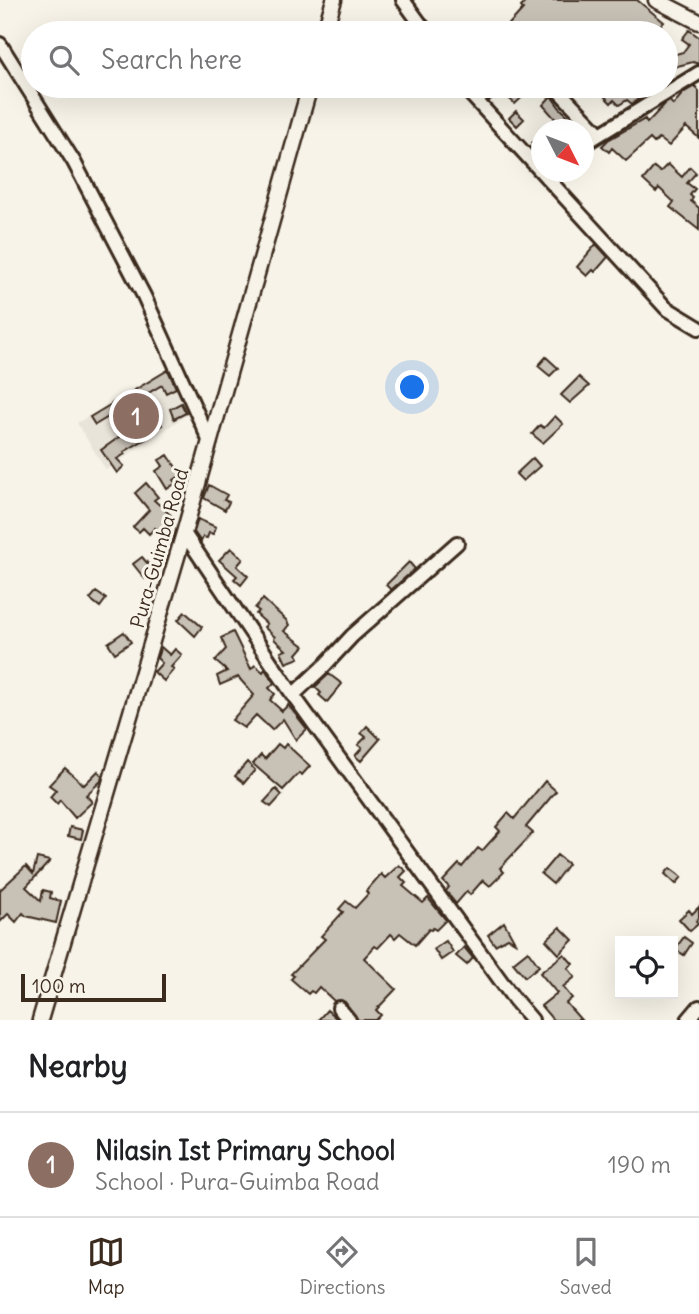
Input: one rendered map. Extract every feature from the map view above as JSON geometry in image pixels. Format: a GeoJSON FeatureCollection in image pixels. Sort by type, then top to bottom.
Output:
{"type":"FeatureCollection","features":[{"type":"Feature","properties":{"kind":"main road"},"geometry":{"type":"LineString","coordinates":[[328,21],[334,0]]}},
{"type":"Feature","properties":{"kind":"main road"},"geometry":{"type":"LineString","coordinates":[[656,0],[699,22]]}},
{"type":"Feature","properties":{"kind":"main road","name":"Pura-Guimba Road"},"geometry":{"type":"LineString","coordinates":[[40,1020],[184,533],[307,98]]}},
{"type":"Feature","properties":{"kind":"street"},"geometry":{"type":"LineString","coordinates":[[403,0],[418,21]]}},
{"type":"Feature","properties":{"kind":"street"},"geometry":{"type":"LineString","coordinates":[[0,44],[21,78]]}},
{"type":"Feature","properties":{"kind":"street"},"geometry":{"type":"LineString","coordinates":[[678,86],[699,73]]}},
{"type":"Feature","properties":{"kind":"street"},"geometry":{"type":"LineString","coordinates":[[33,98],[80,174],[144,296],[210,442]]}},
{"type":"Feature","properties":{"kind":"street"},"geometry":{"type":"LineString","coordinates":[[475,98],[531,159]]}},
{"type":"Feature","properties":{"kind":"street"},"geometry":{"type":"LineString","coordinates":[[566,98],[600,134]]}},
{"type":"Feature","properties":{"kind":"street"},"geometry":{"type":"LineString","coordinates":[[594,138],[658,98]]}},
{"type":"Feature","properties":{"kind":"street"},"geometry":{"type":"LineString","coordinates":[[552,182],[666,308],[699,328]]}},
{"type":"Feature","properties":{"kind":"street"},"geometry":{"type":"LineString","coordinates":[[184,533],[293,695],[532,1020]]}},
{"type":"Feature","properties":{"kind":"street"},"geometry":{"type":"LineString","coordinates":[[293,695],[325,666],[352,636],[457,543]]}},
{"type":"Feature","properties":{"kind":"street"},"geometry":{"type":"LineString","coordinates":[[688,1020],[699,1007]]}},
{"type":"Feature","properties":{"kind":"street"},"geometry":{"type":"LineString","coordinates":[[339,1008],[349,1020]]}},
{"type":"Feature","properties":{"kind":"shaded area"},"geometry":{"type":"Polygon","coordinates":[[[171,367],[194,410],[106,470],[77,423],[171,367]]]}},
{"type":"Feature","properties":{"kind":"building"},"geometry":{"type":"Polygon","coordinates":[[[527,0],[637,0],[663,21],[512,21],[523,9],[521,7],[527,0]]]}},
{"type":"Feature","properties":{"kind":"building"},"geometry":{"type":"Polygon","coordinates":[[[689,30],[699,37],[699,64],[693,62],[678,66],[678,53],[683,52],[689,44],[682,39],[689,30]]]}},
{"type":"Feature","properties":{"kind":"building"},"geometry":{"type":"Polygon","coordinates":[[[695,86],[699,91],[699,138],[686,127],[669,146],[659,138],[654,143],[650,139],[626,161],[612,148],[609,152],[602,146],[645,119],[647,123],[665,104],[670,101],[673,105],[683,93],[695,86]]]}},
{"type":"Feature","properties":{"kind":"building"},"geometry":{"type":"Polygon","coordinates":[[[509,98],[521,98],[515,104],[509,98]]]}},
{"type":"Feature","properties":{"kind":"building"},"geometry":{"type":"Polygon","coordinates":[[[549,98],[552,98],[572,119],[555,119],[543,105],[549,98]]]}},
{"type":"Feature","properties":{"kind":"building"},"geometry":{"type":"Polygon","coordinates":[[[606,98],[639,98],[632,104],[627,100],[619,105],[614,100],[611,103],[606,98]]]}},
{"type":"Feature","properties":{"kind":"building"},"geometry":{"type":"Polygon","coordinates":[[[516,111],[524,119],[517,126],[509,118],[516,111]]]}},
{"type":"Feature","properties":{"kind":"building"},"geometry":{"type":"Polygon","coordinates":[[[668,164],[682,177],[690,167],[696,173],[687,183],[695,189],[690,195],[693,198],[691,201],[699,208],[699,230],[670,207],[674,202],[659,188],[656,192],[643,180],[654,167],[660,172],[668,164]]]}},
{"type":"Feature","properties":{"kind":"building"},"geometry":{"type":"Polygon","coordinates":[[[596,244],[608,257],[595,272],[593,270],[587,276],[577,267],[596,244]]]}},
{"type":"Feature","properties":{"kind":"building"},"geometry":{"type":"Polygon","coordinates":[[[546,357],[558,368],[550,376],[538,366],[546,357]]]}},
{"type":"Feature","properties":{"kind":"building"},"geometry":{"type":"Polygon","coordinates":[[[168,370],[176,388],[166,393],[162,385],[95,425],[90,417],[168,370]]]}},
{"type":"Feature","properties":{"kind":"building"},"geometry":{"type":"Polygon","coordinates":[[[579,377],[589,386],[570,403],[561,395],[579,377]]]}},
{"type":"Feature","properties":{"kind":"building"},"geometry":{"type":"Polygon","coordinates":[[[181,403],[186,413],[174,419],[170,409],[181,403]]]}},
{"type":"Feature","properties":{"kind":"building"},"geometry":{"type":"Polygon","coordinates":[[[555,416],[563,424],[543,443],[532,434],[540,425],[544,428],[555,416]]]}},
{"type":"Feature","properties":{"kind":"building"},"geometry":{"type":"Polygon","coordinates":[[[158,417],[162,425],[117,459],[124,466],[117,473],[101,450],[128,431],[130,435],[158,417]]]}},
{"type":"Feature","properties":{"kind":"building"},"geometry":{"type":"Polygon","coordinates":[[[168,455],[181,475],[174,480],[176,483],[167,489],[156,471],[163,466],[159,460],[168,455]]]}},
{"type":"Feature","properties":{"kind":"building"},"geometry":{"type":"Polygon","coordinates":[[[533,458],[540,466],[523,481],[516,474],[533,458]]]}},
{"type":"Feature","properties":{"kind":"building"},"geometry":{"type":"Polygon","coordinates":[[[146,483],[158,497],[154,500],[173,517],[160,533],[155,528],[149,534],[143,528],[139,532],[133,527],[149,510],[135,493],[146,483]]]}},
{"type":"Feature","properties":{"kind":"building"},"geometry":{"type":"Polygon","coordinates":[[[209,485],[227,495],[224,500],[229,502],[225,510],[204,498],[209,485]]]}},
{"type":"Feature","properties":{"kind":"building"},"geometry":{"type":"Polygon","coordinates":[[[198,519],[216,527],[213,534],[209,533],[207,538],[203,537],[201,542],[194,532],[198,519]]]}},
{"type":"Feature","properties":{"kind":"building"},"geometry":{"type":"Polygon","coordinates":[[[231,548],[243,559],[237,566],[248,576],[241,585],[234,579],[237,576],[219,560],[231,548]]]}},
{"type":"Feature","properties":{"kind":"building"},"geometry":{"type":"Polygon","coordinates":[[[142,557],[155,572],[145,579],[133,564],[142,557]]]}},
{"type":"Feature","properties":{"kind":"building"},"geometry":{"type":"Polygon","coordinates":[[[409,562],[415,569],[391,590],[386,585],[409,562]]]}},
{"type":"Feature","properties":{"kind":"building"},"geometry":{"type":"Polygon","coordinates":[[[96,592],[106,599],[100,607],[90,599],[96,592]]]}},
{"type":"Feature","properties":{"kind":"building"},"geometry":{"type":"Polygon","coordinates":[[[263,599],[286,620],[289,625],[284,631],[304,646],[297,654],[299,658],[286,663],[281,652],[286,650],[264,627],[267,624],[256,614],[259,611],[255,608],[263,599]]]}},
{"type":"Feature","properties":{"kind":"building"},"geometry":{"type":"Polygon","coordinates":[[[185,612],[202,627],[195,636],[178,620],[185,612]]]}},
{"type":"Feature","properties":{"kind":"building"},"geometry":{"type":"Polygon","coordinates":[[[124,632],[131,642],[115,653],[108,643],[124,632]]]}},
{"type":"Feature","properties":{"kind":"building"},"geometry":{"type":"Polygon","coordinates":[[[233,632],[251,669],[255,665],[263,672],[265,669],[274,683],[269,688],[275,694],[270,700],[282,711],[288,705],[307,729],[296,740],[283,719],[272,730],[256,715],[244,728],[232,720],[254,695],[238,677],[220,685],[217,676],[227,671],[215,661],[226,649],[221,638],[233,632]]]}},
{"type":"Feature","properties":{"kind":"building"},"geometry":{"type":"Polygon","coordinates":[[[161,647],[170,655],[175,649],[182,655],[171,667],[174,669],[164,681],[154,672],[162,663],[157,658],[161,647]]]}},
{"type":"Feature","properties":{"kind":"building"},"geometry":{"type":"Polygon","coordinates":[[[329,674],[342,684],[327,702],[315,687],[329,674]]]}},
{"type":"Feature","properties":{"kind":"building"},"geometry":{"type":"Polygon","coordinates":[[[367,726],[380,739],[361,761],[355,756],[362,748],[358,745],[366,737],[361,733],[367,726]]]}},
{"type":"Feature","properties":{"kind":"building"},"geometry":{"type":"Polygon","coordinates":[[[278,744],[283,748],[286,744],[310,766],[283,790],[253,764],[261,755],[265,759],[278,744]]]}},
{"type":"Feature","properties":{"kind":"building"},"geometry":{"type":"Polygon","coordinates":[[[247,762],[255,770],[244,783],[235,776],[247,762]]]}},
{"type":"Feature","properties":{"kind":"building"},"geometry":{"type":"Polygon","coordinates":[[[65,768],[84,785],[98,771],[102,776],[101,781],[86,795],[92,802],[75,818],[60,800],[57,804],[50,797],[56,790],[49,785],[65,768]]]}},
{"type":"Feature","properties":{"kind":"building"},"geometry":{"type":"Polygon","coordinates":[[[545,781],[556,791],[526,827],[533,833],[500,868],[504,872],[490,886],[483,880],[470,895],[467,891],[456,904],[446,891],[449,887],[443,881],[459,864],[462,867],[478,848],[482,851],[500,831],[496,827],[508,813],[514,819],[545,781]]]}},
{"type":"Feature","properties":{"kind":"building"},"geometry":{"type":"Polygon","coordinates":[[[276,789],[282,795],[271,807],[264,802],[276,789]]]}},
{"type":"Feature","properties":{"kind":"building"},"geometry":{"type":"Polygon","coordinates":[[[70,827],[83,830],[81,839],[68,836],[70,827]]]}},
{"type":"Feature","properties":{"kind":"building"},"geometry":{"type":"Polygon","coordinates":[[[557,855],[568,864],[553,884],[541,874],[557,855]]]}},
{"type":"Feature","properties":{"kind":"building"},"geometry":{"type":"Polygon","coordinates":[[[37,858],[50,861],[26,887],[41,901],[43,890],[51,892],[50,898],[61,901],[56,923],[23,913],[16,922],[8,914],[0,922],[0,890],[26,866],[33,874],[37,858]]]}},
{"type":"Feature","properties":{"kind":"building"},"geometry":{"type":"Polygon","coordinates":[[[399,865],[406,871],[400,877],[406,883],[403,886],[423,903],[428,898],[446,920],[436,930],[429,929],[415,945],[400,933],[395,938],[391,934],[364,958],[396,989],[376,1010],[381,1015],[376,1020],[358,1020],[345,1002],[334,1001],[319,987],[314,993],[311,991],[308,994],[291,979],[294,976],[291,974],[325,939],[321,936],[343,912],[339,909],[346,901],[355,908],[381,874],[385,878],[399,865]]]}},
{"type":"Feature","properties":{"kind":"building"},"geometry":{"type":"Polygon","coordinates":[[[670,868],[682,877],[676,884],[665,874],[670,868]]]}},
{"type":"Feature","properties":{"kind":"building"},"geometry":{"type":"Polygon","coordinates":[[[699,907],[699,918],[696,921],[698,924],[690,931],[679,919],[689,910],[692,914],[699,907]]]}},
{"type":"Feature","properties":{"kind":"building"},"geometry":{"type":"Polygon","coordinates":[[[504,922],[515,942],[508,938],[495,945],[488,935],[504,922]]]}},
{"type":"Feature","properties":{"kind":"building"},"geometry":{"type":"Polygon","coordinates":[[[560,927],[573,940],[559,954],[546,940],[560,927]]]}},
{"type":"Feature","properties":{"kind":"building"},"geometry":{"type":"Polygon","coordinates":[[[684,937],[692,943],[684,955],[678,951],[678,945],[684,937]]]}},
{"type":"Feature","properties":{"kind":"building"},"geometry":{"type":"Polygon","coordinates":[[[446,941],[453,952],[441,960],[434,949],[446,941]]]}},
{"type":"Feature","properties":{"kind":"building"},"geometry":{"type":"Polygon","coordinates":[[[464,947],[473,958],[467,965],[456,956],[464,947]]]}},
{"type":"Feature","properties":{"kind":"building"},"geometry":{"type":"Polygon","coordinates":[[[528,951],[539,966],[525,977],[513,963],[528,951]]]}},
{"type":"Feature","properties":{"kind":"building"},"geometry":{"type":"Polygon","coordinates":[[[564,954],[573,964],[568,968],[575,977],[563,987],[572,998],[566,1003],[581,1020],[553,1020],[541,1006],[557,993],[540,973],[564,954]]]}},
{"type":"Feature","properties":{"kind":"building"},"geometry":{"type":"Polygon","coordinates":[[[327,1010],[338,1020],[318,1020],[327,1010]]]}},
{"type":"Feature","properties":{"kind":"place","name":"Nilasin Ist Primary School"},"geometry":{"type":"Point","coordinates":[136,416]}}]}
